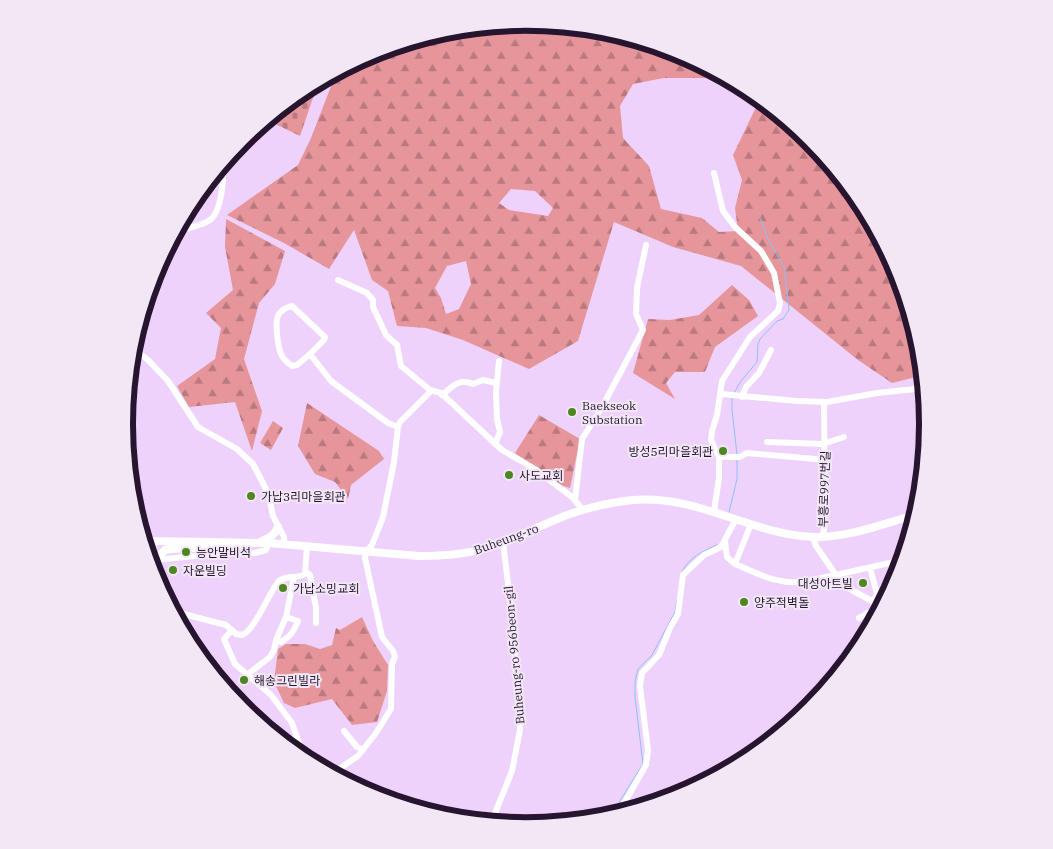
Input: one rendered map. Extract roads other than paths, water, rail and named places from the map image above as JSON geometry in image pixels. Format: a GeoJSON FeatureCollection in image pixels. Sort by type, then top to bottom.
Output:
{"type":"FeatureCollection","features":[{"type":"Feature","properties":{"kind":"main road","name":"Buheung-ro"},"geometry":{"type":"LineString","coordinates":[[153,541],[269,543],[419,556],[465,554],[503,542],[583,510],[628,501],[649,500],[667,501],[714,511],[751,524],[813,537],[868,528],[908,517]]}},
{"type":"Feature","properties":{"kind":"main road"},"geometry":{"type":"LineString","coordinates":[[156,556],[165,550],[171,549],[224,548],[255,543],[272,536],[278,527]]}},
{"type":"Feature","properties":{"kind":"street"},"geometry":{"type":"LineString","coordinates":[[714,173],[722,211],[735,227],[761,251],[774,273],[780,302],[778,311],[750,337],[722,381],[717,415],[712,430],[712,440],[719,457],[719,478],[714,511]]}},
{"type":"Feature","properties":{"kind":"street"},"geometry":{"type":"LineString","coordinates":[[186,228],[211,220],[216,211],[221,192],[223,175]]}},
{"type":"Feature","properties":{"kind":"street"},"geometry":{"type":"LineString","coordinates":[[575,500],[582,439],[601,409],[642,330],[636,314],[637,288],[646,245]]}},
{"type":"Feature","properties":{"kind":"street"},"geometry":{"type":"LineString","coordinates":[[338,280],[367,293],[373,300],[373,307],[386,335],[397,345],[401,366],[431,391],[442,395],[502,450],[535,469],[575,500],[583,510]]}},
{"type":"Feature","properties":{"kind":"street"},"geometry":{"type":"LineString","coordinates":[[292,306],[325,337],[310,354],[297,365],[292,366],[281,355],[278,342],[277,319],[279,314],[288,307],[292,306]]}},
{"type":"Feature","properties":{"kind":"street"},"geometry":{"type":"LineString","coordinates":[[735,396],[758,373],[771,350]]}},
{"type":"Feature","properties":{"kind":"street"},"geometry":{"type":"LineString","coordinates":[[140,354],[168,381],[198,427],[237,449],[253,464],[268,493],[273,516],[284,537],[284,544]]}},
{"type":"Feature","properties":{"kind":"street"},"geometry":{"type":"LineString","coordinates":[[310,354],[331,381],[388,423],[398,427]]}},
{"type":"Feature","properties":{"kind":"street"},"geometry":{"type":"LineString","coordinates":[[495,444],[500,432],[497,419],[496,383],[499,360]]}},
{"type":"Feature","properties":{"kind":"street"},"geometry":{"type":"LineString","coordinates":[[442,395],[458,383],[465,381],[473,384],[483,380],[496,383]]}},
{"type":"Feature","properties":{"kind":"street"},"geometry":{"type":"LineString","coordinates":[[721,394],[824,402],[918,389]]}},
{"type":"Feature","properties":{"kind":"street"},"geometry":{"type":"LineString","coordinates":[[340,770],[342,767],[358,756],[376,734],[391,709],[392,664],[395,657],[393,651],[382,637],[365,558],[366,551],[372,545],[383,517],[394,462],[398,427],[400,422],[431,391]]}},
{"type":"Feature","properties":{"kind":"street","name":"부흥로997번길"},"geometry":{"type":"LineString","coordinates":[[822,536],[824,530],[826,460],[824,402]]}},
{"type":"Feature","properties":{"kind":"street","name":"부흥로997번길"},"geometry":{"type":"LineString","coordinates":[[767,442],[808,444],[844,437]]}},
{"type":"Feature","properties":{"kind":"street"},"geometry":{"type":"LineString","coordinates":[[719,457],[737,457],[747,453],[826,460]]}},
{"type":"Feature","properties":{"kind":"street"},"geometry":{"type":"LineString","coordinates":[[623,805],[646,765],[648,750],[640,686],[642,673],[659,655],[678,614],[683,575],[704,555],[721,547],[736,519]]}},
{"type":"Feature","properties":{"kind":"street"},"geometry":{"type":"LineString","coordinates":[[735,564],[751,524]]}},
{"type":"Feature","properties":{"kind":"street"},"geometry":{"type":"LineString","coordinates":[[813,537],[814,543],[835,574],[848,588],[876,603]]}},
{"type":"Feature","properties":{"kind":"street"},"geometry":{"type":"LineString","coordinates":[[153,541],[153,546]]}},
{"type":"Feature","properties":{"kind":"street","name":"Buheung-ro 956beon-gil"},"geometry":{"type":"LineString","coordinates":[[495,816],[512,771],[520,730],[512,616],[503,542]]}},
{"type":"Feature","properties":{"kind":"street"},"geometry":{"type":"LineString","coordinates":[[724,542],[727,557],[735,564],[770,579],[787,583],[804,582],[895,562]]}},
{"type":"Feature","properties":{"kind":"street"},"geometry":{"type":"LineString","coordinates":[[157,559],[256,553],[263,551],[269,543]]}},
{"type":"Feature","properties":{"kind":"street"},"geometry":{"type":"LineString","coordinates":[[307,546],[306,572],[310,575],[316,608],[316,622]]}},
{"type":"Feature","properties":{"kind":"street"},"geometry":{"type":"LineString","coordinates":[[870,568],[877,594],[873,601]]}},
{"type":"Feature","properties":{"kind":"street"},"geometry":{"type":"LineString","coordinates":[[182,614],[219,623],[240,635],[247,632],[252,626],[282,578],[299,577],[306,572]]}},
{"type":"Feature","properties":{"kind":"street"},"geometry":{"type":"LineString","coordinates":[[248,674],[270,657],[274,650],[276,640],[286,617],[294,577]]}},
{"type":"Feature","properties":{"kind":"street"},"geometry":{"type":"LineString","coordinates":[[859,618],[872,611]]}},
{"type":"Feature","properties":{"kind":"street"},"geometry":{"type":"LineString","coordinates":[[276,640],[281,642],[290,637],[298,621],[286,617]]}},
{"type":"Feature","properties":{"kind":"street"},"geometry":{"type":"LineString","coordinates":[[232,630],[224,639],[235,664],[271,695],[292,722],[300,745]]}},
{"type":"Feature","properties":{"kind":"street"},"geometry":{"type":"LineString","coordinates":[[344,731],[357,747],[362,749]]}},
{"type":"Feature","properties":{"kind":"waterway"},"geometry":{"type":"LineString","coordinates":[[734,393],[741,381],[757,362],[760,339],[777,321],[783,319],[789,310],[784,267],[768,239],[760,218]]}},
{"type":"Feature","properties":{"kind":"waterway"},"geometry":{"type":"LineString","coordinates":[[732,397],[737,455]]}},
{"type":"Feature","properties":{"kind":"waterway"},"geometry":{"type":"LineString","coordinates":[[729,512],[737,479],[737,459]]}},
{"type":"Feature","properties":{"kind":"waterway"},"geometry":{"type":"LineString","coordinates":[[682,572],[688,563],[701,552],[717,545]]}},
{"type":"Feature","properties":{"kind":"waterway"},"geometry":{"type":"LineString","coordinates":[[616,807],[643,764],[635,697],[635,681],[638,669],[652,655],[675,612],[677,600]]}},
{"type":"Feature","properties":{"kind":"place","name":"Baekseok Substation"},"geometry":{"type":"Point","coordinates":[572,412]}},
{"type":"Feature","properties":{"kind":"place","name":"방성5리마을회관"},"geometry":{"type":"Point","coordinates":[723,451]}},
{"type":"Feature","properties":{"kind":"place","name":"사도교회"},"geometry":{"type":"Point","coordinates":[509,475]}},
{"type":"Feature","properties":{"kind":"place","name":"가납3리마을회관"},"geometry":{"type":"Point","coordinates":[251,496]}},
{"type":"Feature","properties":{"kind":"place","name":"능안말비석"},"geometry":{"type":"Point","coordinates":[186,552]}},
{"type":"Feature","properties":{"kind":"place","name":"자운빌딩"},"geometry":{"type":"Point","coordinates":[173,570]}},
{"type":"Feature","properties":{"kind":"place","name":"대성아트빌"},"geometry":{"type":"Point","coordinates":[863,583]}},
{"type":"Feature","properties":{"kind":"place","name":"가납소밍교회"},"geometry":{"type":"Point","coordinates":[283,588]}},
{"type":"Feature","properties":{"kind":"place","name":"양주적벽돌"},"geometry":{"type":"Point","coordinates":[744,602]}},
{"type":"Feature","properties":{"kind":"place","name":"해송그린빌라"},"geometry":{"type":"Point","coordinates":[244,680]}}]}
